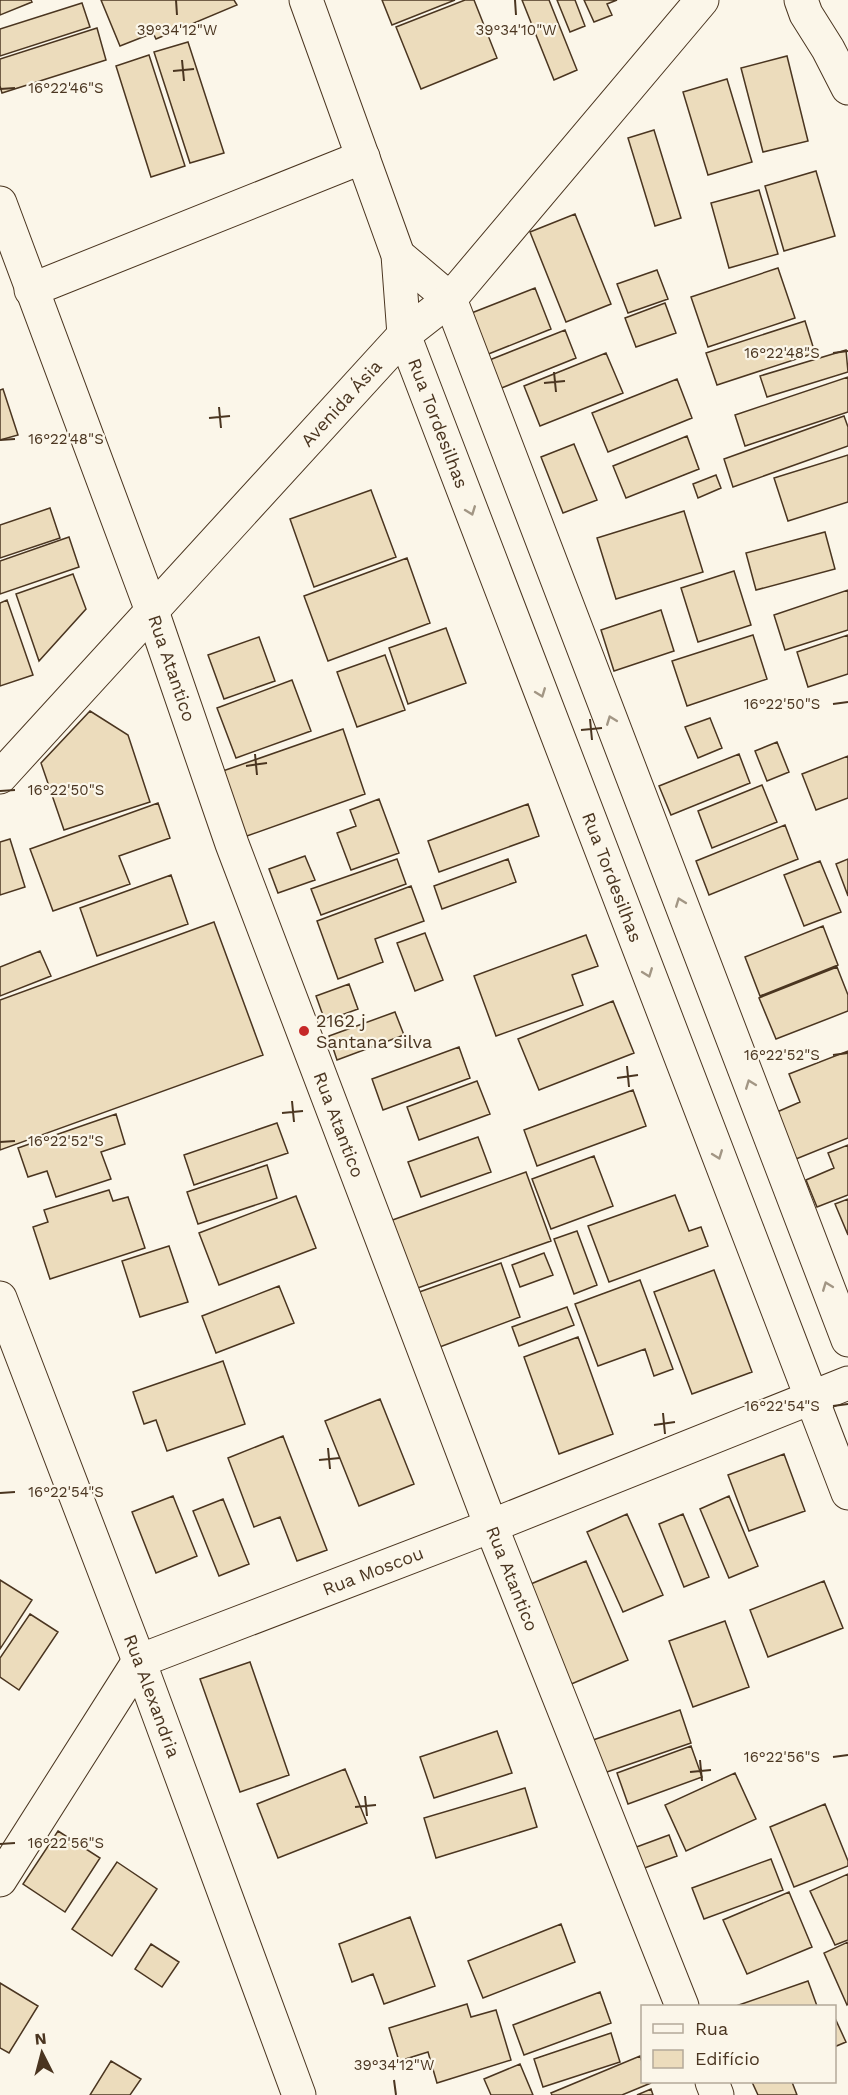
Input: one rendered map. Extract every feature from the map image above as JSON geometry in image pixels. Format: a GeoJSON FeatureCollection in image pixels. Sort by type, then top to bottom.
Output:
{"type":"FeatureCollection","features":[{"type":"Feature","properties":{"kind":"street","name":"Rua Tordesilhas"},"geometry":{"type":"LineString","coordinates":[[306,0],[398,255],[404,335],[848,1493]]}},
{"type":"Feature","properties":{"kind":"street","name":"Avenida Ásia"},"geometry":{"type":"LineString","coordinates":[[0,777],[404,335],[450,299],[702,0]]}},
{"type":"Feature","properties":{"kind":"street"},"geometry":{"type":"LineString","coordinates":[[795,5],[828,49],[848,88]]}},
{"type":"Feature","properties":{"kind":"street"},"geometry":{"type":"LineString","coordinates":[[31,291],[363,157]]}},
{"type":"Feature","properties":{"kind":"street","name":"Rua Atantico"},"geometry":{"type":"LineString","coordinates":[[0,203],[152,611],[232,844],[491,1526],[681,2005]]}},
{"type":"Feature","properties":{"kind":"street"},"geometry":{"type":"LineString","coordinates":[[398,255],[450,299],[848,1340]]}},
{"type":"Feature","properties":{"kind":"street","name":"Rua Alexandria"},"geometry":{"type":"LineString","coordinates":[[0,1298],[139,1661],[299,2095]]}},
{"type":"Feature","properties":{"kind":"street","name":"Rua Moscou"},"geometry":{"type":"LineString","coordinates":[[139,1661],[491,1526],[848,1383]]}},
{"type":"Feature","properties":{"kind":"street"},"geometry":{"type":"LineString","coordinates":[[0,1880],[139,1661]]}},
{"type":"Feature","properties":{"kind":"building"},"geometry":{"type":"Polygon","coordinates":[[[0,0],[31,0],[32,2],[0,15],[0,0]]]}},
{"type":"Feature","properties":{"kind":"building"},"geometry":{"type":"Polygon","coordinates":[[[101,0],[234,0],[237,5],[156,39],[153,33],[120,46],[101,0]]]}},
{"type":"Feature","properties":{"kind":"building"},"geometry":{"type":"Polygon","coordinates":[[[382,0],[455,0],[392,25],[382,0]]]}},
{"type":"Feature","properties":{"kind":"building"},"geometry":{"type":"Polygon","coordinates":[[[465,0],[474,0],[497,58],[421,89],[396,27],[465,0]]]}},
{"type":"Feature","properties":{"kind":"building"},"geometry":{"type":"Polygon","coordinates":[[[522,0],[549,0],[577,70],[554,80],[522,0]]]}},
{"type":"Feature","properties":{"kind":"building"},"geometry":{"type":"Polygon","coordinates":[[[557,0],[575,0],[585,26],[570,32],[557,0]]]}},
{"type":"Feature","properties":{"kind":"building"},"geometry":{"type":"Polygon","coordinates":[[[584,0],[617,0],[607,4],[612,15],[594,22],[584,0]]]}},
{"type":"Feature","properties":{"kind":"building"},"geometry":{"type":"Polygon","coordinates":[[[82,3],[90,27],[0,56],[0,29],[82,3]]]}},
{"type":"Feature","properties":{"kind":"building"},"geometry":{"type":"Polygon","coordinates":[[[97,28],[106,60],[2,93],[0,59],[97,28]]]}},
{"type":"Feature","properties":{"kind":"building"},"geometry":{"type":"Polygon","coordinates":[[[188,42],[224,153],[190,163],[154,52],[188,42]]]}},
{"type":"Feature","properties":{"kind":"building"},"geometry":{"type":"Polygon","coordinates":[[[149,55],[185,166],[151,177],[116,66],[149,55]]]}},
{"type":"Feature","properties":{"kind":"building"},"geometry":{"type":"Polygon","coordinates":[[[787,56],[808,141],[763,152],[741,68],[787,56]]]}},
{"type":"Feature","properties":{"kind":"building"},"geometry":{"type":"Polygon","coordinates":[[[727,79],[752,162],[708,175],[683,92],[727,79]]]}},
{"type":"Feature","properties":{"kind":"building"},"geometry":{"type":"Polygon","coordinates":[[[654,130],[681,218],[655,226],[628,138],[654,130]]]}},
{"type":"Feature","properties":{"kind":"building"},"geometry":{"type":"Polygon","coordinates":[[[816,171],[835,236],[784,251],[765,186],[816,171]]]}},
{"type":"Feature","properties":{"kind":"building"},"geometry":{"type":"Polygon","coordinates":[[[759,190],[778,254],[729,268],[711,203],[759,190]]]}},
{"type":"Feature","properties":{"kind":"building"},"geometry":{"type":"Polygon","coordinates":[[[575,214],[611,304],[566,322],[530,232],[575,214]]]}},
{"type":"Feature","properties":{"kind":"building"},"geometry":{"type":"Polygon","coordinates":[[[778,268],[795,318],[708,347],[691,297],[778,268]]]}},
{"type":"Feature","properties":{"kind":"building"},"geometry":{"type":"Polygon","coordinates":[[[657,270],[668,299],[628,313],[617,284],[657,270]]]}},
{"type":"Feature","properties":{"kind":"building"},"geometry":{"type":"Polygon","coordinates":[[[535,288],[551,329],[486,355],[469,314],[535,288]]]}},
{"type":"Feature","properties":{"kind":"building"},"geometry":{"type":"Polygon","coordinates":[[[665,303],[676,333],[636,347],[625,318],[665,303]]]}},
{"type":"Feature","properties":{"kind":"building"},"geometry":{"type":"Polygon","coordinates":[[[805,321],[815,353],[717,385],[706,353],[805,321]]]}},
{"type":"Feature","properties":{"kind":"building"},"geometry":{"type":"Polygon","coordinates":[[[565,330],[576,358],[499,389],[487,361],[565,330]]]}},
{"type":"Feature","properties":{"kind":"building"},"geometry":{"type":"Polygon","coordinates":[[[846,350],[848,372],[767,397],[760,376],[846,350]]]}},
{"type":"Feature","properties":{"kind":"building"},"geometry":{"type":"Polygon","coordinates":[[[606,353],[623,393],[540,426],[524,386],[606,353]]]}},
{"type":"Feature","properties":{"kind":"building"},"geometry":{"type":"Polygon","coordinates":[[[848,377],[848,412],[745,446],[735,415],[848,377]]]}},
{"type":"Feature","properties":{"kind":"building"},"geometry":{"type":"Polygon","coordinates":[[[677,379],[692,418],[608,452],[592,413],[677,379]]]}},
{"type":"Feature","properties":{"kind":"building"},"geometry":{"type":"Polygon","coordinates":[[[3,389],[18,435],[0,440],[0,390],[3,389]]]}},
{"type":"Feature","properties":{"kind":"building"},"geometry":{"type":"Polygon","coordinates":[[[844,416],[848,427],[848,446],[733,487],[724,459],[844,416]]]}},
{"type":"Feature","properties":{"kind":"building"},"geometry":{"type":"Polygon","coordinates":[[[687,436],[699,469],[626,498],[613,466],[687,436]]]}},
{"type":"Feature","properties":{"kind":"building"},"geometry":{"type":"Polygon","coordinates":[[[574,444],[597,500],[563,513],[541,457],[574,444]]]}},
{"type":"Feature","properties":{"kind":"building"},"geometry":{"type":"Polygon","coordinates":[[[848,455],[848,502],[788,521],[774,478],[848,455]]]}},
{"type":"Feature","properties":{"kind":"building"},"geometry":{"type":"Polygon","coordinates":[[[716,475],[721,488],[698,498],[693,484],[716,475]]]}},
{"type":"Feature","properties":{"kind":"building"},"geometry":{"type":"Polygon","coordinates":[[[371,490],[396,557],[314,587],[290,519],[371,490]]]}},
{"type":"Feature","properties":{"kind":"building"},"geometry":{"type":"Polygon","coordinates":[[[50,508],[60,538],[0,558],[0,525],[50,508]]]}},
{"type":"Feature","properties":{"kind":"building"},"geometry":{"type":"Polygon","coordinates":[[[684,511],[703,572],[616,599],[597,538],[684,511]]]}},
{"type":"Feature","properties":{"kind":"building"},"geometry":{"type":"Polygon","coordinates":[[[825,532],[835,569],[756,590],[746,553],[825,532]]]}},
{"type":"Feature","properties":{"kind":"building"},"geometry":{"type":"Polygon","coordinates":[[[69,537],[79,567],[0,594],[0,561],[69,537]]]}},
{"type":"Feature","properties":{"kind":"building"},"geometry":{"type":"Polygon","coordinates":[[[407,558],[430,623],[328,661],[304,596],[407,558]]]}},
{"type":"Feature","properties":{"kind":"building"},"geometry":{"type":"Polygon","coordinates":[[[734,571],[751,625],[698,642],[681,588],[734,571]]]}},
{"type":"Feature","properties":{"kind":"building"},"geometry":{"type":"Polygon","coordinates":[[[73,574],[86,609],[39,661],[16,594],[73,574]]]}},
{"type":"Feature","properties":{"kind":"building"},"geometry":{"type":"Polygon","coordinates":[[[848,590],[848,630],[785,650],[774,615],[848,590]]]}},
{"type":"Feature","properties":{"kind":"building"},"geometry":{"type":"Polygon","coordinates":[[[7,600],[33,675],[0,686],[0,603],[7,600]]]}},
{"type":"Feature","properties":{"kind":"building"},"geometry":{"type":"Polygon","coordinates":[[[661,610],[674,651],[614,671],[601,630],[661,610]]]}},
{"type":"Feature","properties":{"kind":"building"},"geometry":{"type":"Polygon","coordinates":[[[446,628],[466,683],[408,704],[389,648],[446,628]]]}},
{"type":"Feature","properties":{"kind":"building"},"geometry":{"type":"Polygon","coordinates":[[[753,635],[767,679],[687,706],[672,661],[753,635]]]}},
{"type":"Feature","properties":{"kind":"building"},"geometry":{"type":"Polygon","coordinates":[[[848,635],[848,674],[808,687],[797,652],[848,635]]]}},
{"type":"Feature","properties":{"kind":"building"},"geometry":{"type":"Polygon","coordinates":[[[259,637],[275,681],[224,699],[208,655],[259,637]]]}},
{"type":"Feature","properties":{"kind":"building"},"geometry":{"type":"Polygon","coordinates":[[[385,655],[405,710],[357,727],[337,672],[385,655]]]}},
{"type":"Feature","properties":{"kind":"building"},"geometry":{"type":"Polygon","coordinates":[[[292,680],[311,731],[236,758],[217,708],[292,680]]]}},
{"type":"Feature","properties":{"kind":"building"},"geometry":{"type":"Polygon","coordinates":[[[90,711],[128,735],[150,802],[64,830],[41,763],[90,711]]]}},
{"type":"Feature","properties":{"kind":"building"},"geometry":{"type":"Polygon","coordinates":[[[710,718],[722,748],[698,758],[685,727],[710,718]]]}},
{"type":"Feature","properties":{"kind":"building"},"geometry":{"type":"Polygon","coordinates":[[[343,729],[365,794],[244,837],[220,772],[343,729]]]}},
{"type":"Feature","properties":{"kind":"building"},"geometry":{"type":"Polygon","coordinates":[[[777,742],[789,772],[767,781],[755,751],[777,742]]]}},
{"type":"Feature","properties":{"kind":"building"},"geometry":{"type":"Polygon","coordinates":[[[739,754],[750,783],[671,815],[659,786],[739,754]]]}},
{"type":"Feature","properties":{"kind":"building"},"geometry":{"type":"Polygon","coordinates":[[[848,756],[848,798],[816,810],[802,774],[848,756]]]}},
{"type":"Feature","properties":{"kind":"building"},"geometry":{"type":"Polygon","coordinates":[[[762,785],[777,822],[712,848],[698,811],[762,785]]]}},
{"type":"Feature","properties":{"kind":"building"},"geometry":{"type":"Polygon","coordinates":[[[379,799],[399,853],[351,870],[337,833],[356,826],[350,810],[379,799]]]}},
{"type":"Feature","properties":{"kind":"building"},"geometry":{"type":"Polygon","coordinates":[[[158,803],[170,838],[119,856],[130,884],[53,911],[30,849],[158,803]]]}},
{"type":"Feature","properties":{"kind":"building"},"geometry":{"type":"Polygon","coordinates":[[[528,804],[539,836],[439,872],[428,841],[528,804]]]}},
{"type":"Feature","properties":{"kind":"building"},"geometry":{"type":"Polygon","coordinates":[[[785,825],[798,859],[709,895],[696,861],[785,825]]]}},
{"type":"Feature","properties":{"kind":"building"},"geometry":{"type":"Polygon","coordinates":[[[10,839],[25,887],[0,895],[0,842],[10,839]]]}},
{"type":"Feature","properties":{"kind":"building"},"geometry":{"type":"Polygon","coordinates":[[[305,856],[315,880],[278,893],[269,869],[305,856]]]}},
{"type":"Feature","properties":{"kind":"building"},"geometry":{"type":"Polygon","coordinates":[[[397,859],[406,884],[321,915],[311,889],[397,859]]]}},
{"type":"Feature","properties":{"kind":"building"},"geometry":{"type":"Polygon","coordinates":[[[508,859],[516,882],[442,909],[434,886],[508,859]]]}},
{"type":"Feature","properties":{"kind":"building"},"geometry":{"type":"Polygon","coordinates":[[[848,859],[848,896],[836,864],[848,859]]]}},
{"type":"Feature","properties":{"kind":"building"},"geometry":{"type":"Polygon","coordinates":[[[820,861],[841,912],[804,926],[784,875],[820,861]]]}},
{"type":"Feature","properties":{"kind":"building"},"geometry":{"type":"Polygon","coordinates":[[[171,875],[188,924],[97,956],[80,908],[171,875]]]}},
{"type":"Feature","properties":{"kind":"building"},"geometry":{"type":"Polygon","coordinates":[[[411,886],[424,921],[375,939],[383,962],[338,979],[317,921],[411,886]]]}},
{"type":"Feature","properties":{"kind":"building"},"geometry":{"type":"Polygon","coordinates":[[[214,922],[263,1055],[0,1150],[0,1000],[214,922]]]}},
{"type":"Feature","properties":{"kind":"building"},"geometry":{"type":"Polygon","coordinates":[[[823,926],[838,965],[760,996],[745,957],[823,926]]]}},
{"type":"Feature","properties":{"kind":"building"},"geometry":{"type":"Polygon","coordinates":[[[425,933],[443,980],[415,991],[397,943],[425,933]]]}},
{"type":"Feature","properties":{"kind":"building"},"geometry":{"type":"Polygon","coordinates":[[[586,935],[598,966],[572,975],[583,1005],[496,1036],[474,976],[586,935]]]}},
{"type":"Feature","properties":{"kind":"building"},"geometry":{"type":"Polygon","coordinates":[[[40,951],[51,976],[0,996],[0,967],[40,951]]]}},
{"type":"Feature","properties":{"kind":"building"},"geometry":{"type":"Polygon","coordinates":[[[837,967],[848,995],[848,1011],[776,1039],[759,998],[837,967]]]}},
{"type":"Feature","properties":{"kind":"building"},"geometry":{"type":"Polygon","coordinates":[[[349,984],[358,1009],[325,1021],[316,996],[349,984]]]}},
{"type":"Feature","properties":{"kind":"building"},"geometry":{"type":"Polygon","coordinates":[[[613,1001],[634,1053],[539,1090],[518,1039],[613,1001]]]}},
{"type":"Feature","properties":{"kind":"building"},"geometry":{"type":"Polygon","coordinates":[[[395,1012],[404,1035],[337,1060],[329,1036],[395,1012]]]}},
{"type":"Feature","properties":{"kind":"building"},"geometry":{"type":"Polygon","coordinates":[[[459,1047],[470,1078],[383,1110],[372,1079],[459,1047]]]}},
{"type":"Feature","properties":{"kind":"building"},"geometry":{"type":"Polygon","coordinates":[[[848,1051],[848,1138],[796,1159],[777,1112],[800,1102],[789,1074],[848,1051]]]}},
{"type":"Feature","properties":{"kind":"building"},"geometry":{"type":"Polygon","coordinates":[[[477,1081],[490,1114],[419,1140],[407,1107],[477,1081]]]}},
{"type":"Feature","properties":{"kind":"building"},"geometry":{"type":"Polygon","coordinates":[[[633,1090],[646,1126],[537,1166],[524,1130],[633,1090]]]}},
{"type":"Feature","properties":{"kind":"building"},"geometry":{"type":"Polygon","coordinates":[[[116,1114],[125,1144],[101,1152],[111,1179],[56,1197],[47,1171],[28,1177],[18,1148],[116,1114]]]}},
{"type":"Feature","properties":{"kind":"building"},"geometry":{"type":"Polygon","coordinates":[[[277,1123],[288,1153],[194,1185],[184,1155],[277,1123]]]}},
{"type":"Feature","properties":{"kind":"building"},"geometry":{"type":"Polygon","coordinates":[[[478,1137],[491,1172],[421,1197],[408,1162],[478,1137]]]}},
{"type":"Feature","properties":{"kind":"building"},"geometry":{"type":"Polygon","coordinates":[[[848,1145],[848,1195],[817,1207],[806,1180],[834,1168],[828,1153],[848,1145]]]}},
{"type":"Feature","properties":{"kind":"building"},"geometry":{"type":"Polygon","coordinates":[[[594,1156],[613,1206],[551,1229],[532,1179],[594,1156]]]}},
{"type":"Feature","properties":{"kind":"building"},"geometry":{"type":"Polygon","coordinates":[[[267,1165],[277,1198],[198,1224],[187,1192],[267,1165]]]}},
{"type":"Feature","properties":{"kind":"building"},"geometry":{"type":"Polygon","coordinates":[[[526,1172],[551,1241],[412,1290],[387,1222],[526,1172]]]}},
{"type":"Feature","properties":{"kind":"building"},"geometry":{"type":"Polygon","coordinates":[[[109,1190],[113,1201],[128,1197],[145,1248],[50,1279],[33,1227],[48,1222],[44,1210],[109,1190]]]}},
{"type":"Feature","properties":{"kind":"building"},"geometry":{"type":"Polygon","coordinates":[[[675,1195],[689,1231],[701,1227],[708,1246],[609,1282],[588,1226],[675,1195]]]}},
{"type":"Feature","properties":{"kind":"building"},"geometry":{"type":"Polygon","coordinates":[[[296,1196],[316,1248],[219,1285],[199,1233],[296,1196]]]}},
{"type":"Feature","properties":{"kind":"building"},"geometry":{"type":"Polygon","coordinates":[[[848,1199],[848,1235],[835,1204],[848,1199]]]}},
{"type":"Feature","properties":{"kind":"building"},"geometry":{"type":"Polygon","coordinates":[[[577,1231],[597,1285],[574,1294],[554,1239],[577,1231]]]}},
{"type":"Feature","properties":{"kind":"building"},"geometry":{"type":"Polygon","coordinates":[[[169,1246],[188,1302],[140,1317],[122,1261],[169,1246]]]}},
{"type":"Feature","properties":{"kind":"building"},"geometry":{"type":"Polygon","coordinates":[[[544,1253],[553,1275],[520,1287],[512,1265],[544,1253]]]}},
{"type":"Feature","properties":{"kind":"building"},"geometry":{"type":"Polygon","coordinates":[[[501,1263],[520,1317],[429,1351],[408,1296],[501,1263]]]}},
{"type":"Feature","properties":{"kind":"building"},"geometry":{"type":"Polygon","coordinates":[[[714,1270],[752,1372],[692,1394],[654,1292],[714,1270]]]}},
{"type":"Feature","properties":{"kind":"building"},"geometry":{"type":"Polygon","coordinates":[[[640,1280],[673,1369],[654,1376],[645,1349],[598,1366],[575,1304],[640,1280]]]}},
{"type":"Feature","properties":{"kind":"building"},"geometry":{"type":"Polygon","coordinates":[[[279,1286],[294,1323],[216,1353],[202,1316],[279,1286]]]}},
{"type":"Feature","properties":{"kind":"building"},"geometry":{"type":"Polygon","coordinates":[[[567,1307],[574,1325],[519,1346],[512,1327],[567,1307]]]}},
{"type":"Feature","properties":{"kind":"building"},"geometry":{"type":"Polygon","coordinates":[[[578,1337],[613,1434],[559,1454],[524,1357],[578,1337]]]}},
{"type":"Feature","properties":{"kind":"building"},"geometry":{"type":"Polygon","coordinates":[[[223,1361],[245,1424],[167,1451],[156,1420],[144,1424],[133,1392],[223,1361]]]}},
{"type":"Feature","properties":{"kind":"building"},"geometry":{"type":"Polygon","coordinates":[[[380,1399],[414,1484],[359,1506],[325,1421],[380,1399]]]}},
{"type":"Feature","properties":{"kind":"building"},"geometry":{"type":"Polygon","coordinates":[[[283,1436],[327,1550],[297,1561],[280,1517],[254,1527],[228,1458],[283,1436]]]}},
{"type":"Feature","properties":{"kind":"building"},"geometry":{"type":"Polygon","coordinates":[[[784,1454],[805,1511],[749,1531],[728,1475],[784,1454]]]}},
{"type":"Feature","properties":{"kind":"building"},"geometry":{"type":"Polygon","coordinates":[[[173,1496],[197,1556],[156,1573],[132,1512],[173,1496]]]}},
{"type":"Feature","properties":{"kind":"building"},"geometry":{"type":"Polygon","coordinates":[[[729,1496],[758,1566],[729,1578],[700,1509],[729,1496]]]}},
{"type":"Feature","properties":{"kind":"building"},"geometry":{"type":"Polygon","coordinates":[[[223,1499],[249,1564],[219,1576],[193,1511],[223,1499]]]}},
{"type":"Feature","properties":{"kind":"building"},"geometry":{"type":"Polygon","coordinates":[[[627,1514],[663,1595],[623,1612],[587,1532],[627,1514]]]}},
{"type":"Feature","properties":{"kind":"building"},"geometry":{"type":"Polygon","coordinates":[[[683,1514],[709,1577],[684,1587],[659,1524],[683,1514]]]}},
{"type":"Feature","properties":{"kind":"building"},"geometry":{"type":"Polygon","coordinates":[[[586,1561],[628,1660],[569,1685],[526,1586],[586,1561]]]}},
{"type":"Feature","properties":{"kind":"building"},"geometry":{"type":"Polygon","coordinates":[[[0,1580],[32,1600],[0,1649],[0,1580]]]}},
{"type":"Feature","properties":{"kind":"building"},"geometry":{"type":"Polygon","coordinates":[[[824,1581],[843,1628],[768,1657],[750,1610],[824,1581]]]}},
{"type":"Feature","properties":{"kind":"building"},"geometry":{"type":"Polygon","coordinates":[[[30,1614],[58,1632],[19,1690],[0,1677],[0,1658],[30,1614]]]}},
{"type":"Feature","properties":{"kind":"building"},"geometry":{"type":"Polygon","coordinates":[[[725,1621],[749,1687],[693,1707],[669,1641],[725,1621]]]}},
{"type":"Feature","properties":{"kind":"building"},"geometry":{"type":"Polygon","coordinates":[[[250,1662],[289,1775],[240,1792],[200,1679],[250,1662]]]}},
{"type":"Feature","properties":{"kind":"building"},"geometry":{"type":"Polygon","coordinates":[[[680,1710],[691,1743],[604,1773],[593,1740],[680,1710]]]}},
{"type":"Feature","properties":{"kind":"building"},"geometry":{"type":"Polygon","coordinates":[[[497,1731],[512,1773],[434,1798],[420,1757],[497,1731]]]}},
{"type":"Feature","properties":{"kind":"building"},"geometry":{"type":"Polygon","coordinates":[[[691,1746],[702,1777],[628,1804],[617,1773],[691,1746]]]}},
{"type":"Feature","properties":{"kind":"building"},"geometry":{"type":"Polygon","coordinates":[[[345,1769],[367,1823],[278,1858],[257,1804],[345,1769]]]}},
{"type":"Feature","properties":{"kind":"building"},"geometry":{"type":"Polygon","coordinates":[[[735,1773],[756,1819],[686,1851],[665,1805],[735,1773]]]}},
{"type":"Feature","properties":{"kind":"building"},"geometry":{"type":"Polygon","coordinates":[[[525,1788],[537,1827],[436,1858],[424,1818],[525,1788]]]}},
{"type":"Feature","properties":{"kind":"building"},"geometry":{"type":"Polygon","coordinates":[[[825,1804],[848,1866],[794,1887],[770,1827],[825,1804]]]}},
{"type":"Feature","properties":{"kind":"building"},"geometry":{"type":"Polygon","coordinates":[[[58,1831],[100,1858],[65,1912],[23,1884],[58,1831]]]}},
{"type":"Feature","properties":{"kind":"building"},"geometry":{"type":"Polygon","coordinates":[[[669,1835],[677,1856],[639,1870],[631,1849],[669,1835]]]}},
{"type":"Feature","properties":{"kind":"building"},"geometry":{"type":"Polygon","coordinates":[[[771,1859],[783,1890],[704,1919],[692,1888],[771,1859]]]}},
{"type":"Feature","properties":{"kind":"building"},"geometry":{"type":"Polygon","coordinates":[[[117,1862],[157,1889],[112,1956],[72,1929],[117,1862]]]}},
{"type":"Feature","properties":{"kind":"building"},"geometry":{"type":"Polygon","coordinates":[[[848,1874],[848,1940],[835,1945],[810,1891],[848,1874]]]}},
{"type":"Feature","properties":{"kind":"building"},"geometry":{"type":"Polygon","coordinates":[[[789,1892],[812,1947],[747,1974],[723,1920],[789,1892]]]}},
{"type":"Feature","properties":{"kind":"building"},"geometry":{"type":"Polygon","coordinates":[[[410,1917],[435,1986],[384,2004],[373,1974],[352,1982],[339,1944],[410,1917]]]}},
{"type":"Feature","properties":{"kind":"building"},"geometry":{"type":"Polygon","coordinates":[[[561,1924],[575,1962],[483,1998],[468,1961],[561,1924]]]}},
{"type":"Feature","properties":{"kind":"building"},"geometry":{"type":"Polygon","coordinates":[[[848,1942],[848,2004],[847,2005],[824,1953],[848,1942]]]}},
{"type":"Feature","properties":{"kind":"building"},"geometry":{"type":"Polygon","coordinates":[[[151,1944],[179,1962],[162,1987],[135,1969],[151,1944]]]}},
{"type":"Feature","properties":{"kind":"building"},"geometry":{"type":"Polygon","coordinates":[[[808,1981],[817,2005],[739,2005],[808,1981]]]}},
{"type":"Feature","properties":{"kind":"building"},"geometry":{"type":"Polygon","coordinates":[[[0,1983],[38,2006],[9,2053],[0,2048],[0,1983]]]}},
{"type":"Feature","properties":{"kind":"building"},"geometry":{"type":"Polygon","coordinates":[[[600,1992],[611,2023],[524,2055],[513,2025],[600,1992]]]}},
{"type":"Feature","properties":{"kind":"building"},"geometry":{"type":"Polygon","coordinates":[[[467,2004],[471,2017],[496,2010],[511,2060],[437,2083],[428,2052],[399,2061],[389,2028],[467,2004]]]}},
{"type":"Feature","properties":{"kind":"building"},"geometry":{"type":"Polygon","coordinates":[[[836,2020],[846,2042],[836,2046],[836,2020]]]}},
{"type":"Feature","properties":{"kind":"building"},"geometry":{"type":"Polygon","coordinates":[[[611,2033],[620,2062],[543,2087],[534,2059],[611,2033]]]}},
{"type":"Feature","properties":{"kind":"building"},"geometry":{"type":"Polygon","coordinates":[[[640,2056],[641,2083],[651,2083],[622,2095],[552,2095],[551,2093],[640,2056]]]}},
{"type":"Feature","properties":{"kind":"building"},"geometry":{"type":"Polygon","coordinates":[[[111,2061],[141,2079],[130,2095],[90,2095],[111,2061]]]}},
{"type":"Feature","properties":{"kind":"building"},"geometry":{"type":"Polygon","coordinates":[[[520,2064],[533,2095],[491,2095],[484,2079],[520,2064]]]}},
{"type":"Feature","properties":{"kind":"building"},"geometry":{"type":"Polygon","coordinates":[[[752,2083],[792,2083],[797,2095],[758,2095],[752,2083]]]}},
{"type":"Feature","properties":{"kind":"building"},"geometry":{"type":"Polygon","coordinates":[[[651,2089],[653,2095],[637,2095],[651,2089]]]}},
{"type":"Feature","properties":{"kind":"place","name":"2162 j Santana silva"},"geometry":{"type":"Point","coordinates":[304,1031]}}]}
